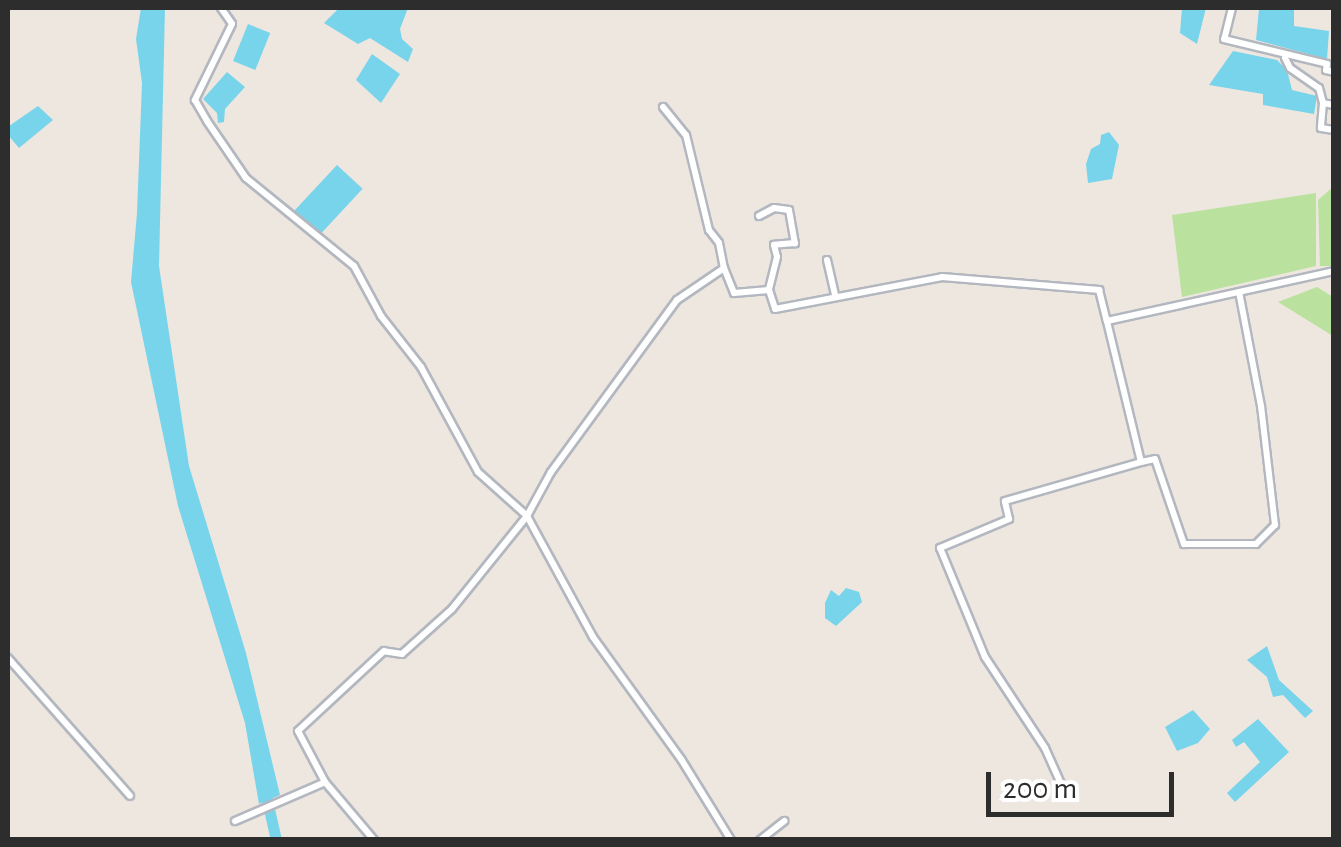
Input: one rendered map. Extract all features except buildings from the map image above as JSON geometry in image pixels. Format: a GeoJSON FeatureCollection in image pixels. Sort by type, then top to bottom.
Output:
{"type":"FeatureCollection","features":[{"type":"Feature","properties":{"kind":"street"},"geometry":{"type":"LineString","coordinates":[[221,8],[232,24],[195,100],[207,121],[246,178],[354,266],[381,316],[421,367],[478,472],[528,516],[593,636],[681,759],[731,840]]}},
{"type":"Feature","properties":{"kind":"street"},"geometry":{"type":"LineString","coordinates":[[1232,8],[1224,39],[1284,57],[1327,64],[1326,70],[1334,72]]}},
{"type":"Feature","properties":{"kind":"street"},"geometry":{"type":"LineString","coordinates":[[1284,57],[1290,68],[1319,88],[1323,103],[1321,128],[1334,130]]}},
{"type":"Feature","properties":{"kind":"street"},"geometry":{"type":"LineString","coordinates":[[1323,103],[1334,105]]}},
{"type":"Feature","properties":{"kind":"street"},"geometry":{"type":"LineString","coordinates":[[663,106],[686,135],[709,230],[719,244],[734,293],[769,290]]}},
{"type":"Feature","properties":{"kind":"street"},"geometry":{"type":"LineString","coordinates":[[759,216],[766,216],[774,208],[789,210],[794,243],[774,245],[778,256],[769,290],[775,309],[942,276],[1100,290],[1141,462]]}},
{"type":"Feature","properties":{"kind":"street"},"geometry":{"type":"LineString","coordinates":[[827,260],[835,296]]}},
{"type":"Feature","properties":{"kind":"street"},"geometry":{"type":"LineString","coordinates":[[374,840],[324,782],[298,738],[302,725],[384,651],[402,654],[452,609],[528,516],[551,472],[677,300],[724,268]]}},
{"type":"Feature","properties":{"kind":"street"},"geometry":{"type":"LineString","coordinates":[[1107,321],[1334,271]]}},
{"type":"Feature","properties":{"kind":"street"},"geometry":{"type":"LineString","coordinates":[[1062,786],[1045,748],[984,657],[940,548],[1009,519],[1005,501],[1155,460],[1184,544],[1256,544],[1275,525],[1261,406],[1239,292]]}},
{"type":"Feature","properties":{"kind":"street"},"geometry":{"type":"LineString","coordinates":[[8,658],[130,796]]}},
{"type":"Feature","properties":{"kind":"street"},"geometry":{"type":"LineString","coordinates":[[234,821],[324,782]]}},
{"type":"Feature","properties":{"kind":"street"},"geometry":{"type":"LineString","coordinates":[[760,840],[784,821]]}},
{"type":"Feature","properties":{"kind":"green space"},"geometry":{"type":"Polygon","coordinates":[[[1333,187],[1333,266],[1320,266],[1318,200],[1333,187]]]}},
{"type":"Feature","properties":{"kind":"green space"},"geometry":{"type":"Polygon","coordinates":[[[1316,193],[1316,266],[1182,297],[1172,215],[1316,193]]]}},
{"type":"Feature","properties":{"kind":"green space"},"geometry":{"type":"Polygon","coordinates":[[[1317,287],[1333,297],[1333,336],[1278,302],[1317,287]]]}},
{"type":"Feature","properties":{"kind":"water"},"geometry":{"type":"Polygon","coordinates":[[[141,8],[165,8],[159,266],[189,466],[246,653],[280,795],[259,804],[245,723],[178,506],[131,282],[142,83],[136,39],[141,8]]]}},
{"type":"Feature","properties":{"kind":"water"},"geometry":{"type":"Polygon","coordinates":[[[339,8],[408,8],[400,29],[402,39],[413,49],[408,62],[370,38],[358,44],[324,23],[339,8]]]}},
{"type":"Feature","properties":{"kind":"water"},"geometry":{"type":"Polygon","coordinates":[[[1182,8],[1206,8],[1197,44],[1180,33],[1182,8]]]}},
{"type":"Feature","properties":{"kind":"water"},"geometry":{"type":"Polygon","coordinates":[[[1254,8],[1294,9],[1294,26],[1329,31],[1327,59],[1256,40],[1259,9],[1254,8]]]}},
{"type":"Feature","properties":{"kind":"water"},"geometry":{"type":"Polygon","coordinates":[[[248,24],[270,33],[255,70],[233,61],[248,24]]]}},
{"type":"Feature","properties":{"kind":"water"},"geometry":{"type":"Polygon","coordinates":[[[1233,51],[1277,60],[1287,70],[1292,90],[1317,96],[1314,114],[1263,105],[1263,94],[1209,85],[1233,51]]]}},
{"type":"Feature","properties":{"kind":"water"},"geometry":{"type":"Polygon","coordinates":[[[372,54],[400,74],[381,103],[356,80],[372,54]]]}},
{"type":"Feature","properties":{"kind":"water"},"geometry":{"type":"Polygon","coordinates":[[[227,72],[245,87],[225,109],[224,122],[218,123],[217,113],[203,99],[227,72]]]}},
{"type":"Feature","properties":{"kind":"water"},"geometry":{"type":"Polygon","coordinates":[[[38,106],[53,120],[19,148],[8,135],[9,126],[38,106]]]}},
{"type":"Feature","properties":{"kind":"water"},"geometry":{"type":"Polygon","coordinates":[[[1109,132],[1119,145],[1112,179],[1088,183],[1086,164],[1091,149],[1100,144],[1101,135],[1109,132]]]}},
{"type":"Feature","properties":{"kind":"water"},"geometry":{"type":"Polygon","coordinates":[[[337,165],[363,189],[318,236],[293,213],[337,165]]]}},
{"type":"Feature","properties":{"kind":"water"},"geometry":{"type":"Polygon","coordinates":[[[846,588],[859,592],[862,602],[836,626],[825,618],[825,603],[831,590],[839,596],[846,588]]]}},
{"type":"Feature","properties":{"kind":"water"},"geometry":{"type":"Polygon","coordinates":[[[1267,646],[1279,680],[1313,711],[1305,718],[1283,695],[1273,697],[1267,677],[1247,660],[1267,646]]]}},
{"type":"Feature","properties":{"kind":"water"},"geometry":{"type":"Polygon","coordinates":[[[1193,710],[1210,729],[1198,743],[1177,751],[1165,727],[1193,710]]]}},
{"type":"Feature","properties":{"kind":"water"},"geometry":{"type":"Polygon","coordinates":[[[1258,719],[1289,752],[1235,802],[1227,793],[1260,762],[1244,742],[1236,747],[1232,740],[1258,719]]]}},
{"type":"Feature","properties":{"kind":"waterway"},"geometry":{"type":"LineString","coordinates":[[264,787],[276,840]]}}]}
